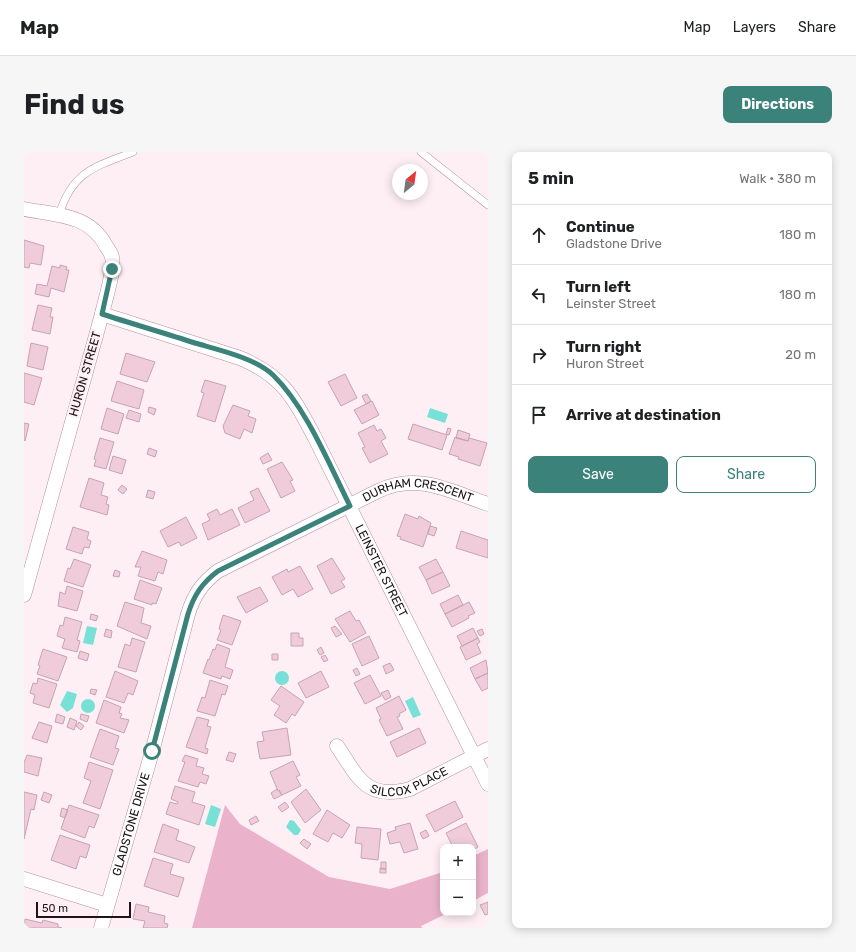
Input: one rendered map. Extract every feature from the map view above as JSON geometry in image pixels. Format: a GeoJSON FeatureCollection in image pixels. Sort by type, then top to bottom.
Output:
{"type":"FeatureCollection","features":[{"type":"Feature","properties":{"kind":"street","name":"HURON STREET"},"geometry":{"type":"LineString","coordinates":[[24,209],[77,218],[100,234],[112,257],[112,269],[102,314],[24,595]]}},
{"type":"Feature","properties":{"kind":"street","name":"LEINSTER STREET"},"geometry":{"type":"LineString","coordinates":[[102,314],[228,353],[261,366],[272,374],[293,398],[305,418],[350,506],[488,784]]}},
{"type":"Feature","properties":{"kind":"street","name":"DURHAM CRESCENT"},"geometry":{"type":"LineString","coordinates":[[350,506],[389,486],[410,482],[434,486],[488,504]]}},
{"type":"Feature","properties":{"kind":"street","name":"GLADSTONE DRIVE"},"geometry":{"type":"LineString","coordinates":[[101,928],[152,752],[193,598],[205,582],[218,571],[350,506]]}},
{"type":"Feature","properties":{"kind":"street","name":"SILCOX PLACE"},"geometry":{"type":"LineString","coordinates":[[337,746],[356,775],[367,786],[378,792],[386,793],[397,793],[410,789],[488,749]]}},
{"type":"Feature","properties":{"kind":"street"},"geometry":{"type":"LineString","coordinates":[[24,879],[107,905]]}},
{"type":"Feature","properties":{"kind":"lane"},"geometry":{"type":"LineString","coordinates":[[59,215],[64,199],[73,183],[88,171],[133,152]]}},
{"type":"Feature","properties":{"kind":"lane"},"geometry":{"type":"LineString","coordinates":[[421,152],[488,205]]}},
{"type":"Feature","properties":{"kind":"shaded area"},"geometry":{"type":"Polygon","coordinates":[[[225,805],[240,824],[329,877],[390,889],[440,873],[440,916],[442,916],[421,926],[422,928],[192,928],[225,805]]]}},
{"type":"Feature","properties":{"kind":"shaded area"},"geometry":{"type":"Polygon","coordinates":[[[488,849],[488,893],[476,899],[476,880],[476,855],[488,849]]]}},
{"type":"Feature","properties":{"kind":"water"},"geometry":{"type":"Polygon","coordinates":[[[430,408],[448,414],[445,423],[427,417],[430,408]]]}},
{"type":"Feature","properties":{"kind":"water"},"geometry":{"type":"Polygon","coordinates":[[[87,626],[97,628],[93,645],[83,643],[87,626]]]}},
{"type":"Feature","properties":{"kind":"water"},"geometry":{"type":"Polygon","coordinates":[[[279,671],[285,671],[289,675],[289,681],[285,685],[279,685],[275,681],[275,675],[279,671]]]}},
{"type":"Feature","properties":{"kind":"water"},"geometry":{"type":"Polygon","coordinates":[[[67,691],[77,694],[73,708],[67,712],[60,705],[67,691]]]}},
{"type":"Feature","properties":{"kind":"water"},"geometry":{"type":"Polygon","coordinates":[[[413,697],[421,715],[413,718],[405,701],[413,697]]]}},
{"type":"Feature","properties":{"kind":"water"},"geometry":{"type":"Polygon","coordinates":[[[88,699],[93,701],[95,706],[93,711],[88,713],[83,711],[81,706],[83,701],[88,699]]]}},
{"type":"Feature","properties":{"kind":"water"},"geometry":{"type":"Polygon","coordinates":[[[211,805],[221,809],[215,827],[205,824],[211,805]]]}},
{"type":"Feature","properties":{"kind":"water"},"geometry":{"type":"Polygon","coordinates":[[[290,820],[294,821],[301,830],[298,835],[294,835],[286,827],[290,820]]]}},
{"type":"Feature","properties":{"kind":"building"},"geometry":{"type":"Polygon","coordinates":[[[24,240],[44,246],[41,265],[30,263],[29,268],[24,267],[24,240]]]}},
{"type":"Feature","properties":{"kind":"building"},"geometry":{"type":"Polygon","coordinates":[[[60,265],[67,267],[66,270],[69,270],[64,292],[51,288],[49,297],[35,294],[37,284],[47,286],[52,266],[60,268],[60,265]]]}},
{"type":"Feature","properties":{"kind":"building"},"geometry":{"type":"Polygon","coordinates":[[[38,305],[52,308],[50,317],[53,317],[50,334],[32,330],[38,305]]]}},
{"type":"Feature","properties":{"kind":"building"},"geometry":{"type":"Polygon","coordinates":[[[31,343],[48,347],[43,370],[27,366],[31,343]]]}},
{"type":"Feature","properties":{"kind":"building"},"geometry":{"type":"Polygon","coordinates":[[[126,353],[155,362],[147,382],[120,374],[126,353]]]}},
{"type":"Feature","properties":{"kind":"building"},"geometry":{"type":"Polygon","coordinates":[[[24,373],[42,378],[34,405],[24,402],[24,373]]]}},
{"type":"Feature","properties":{"kind":"building"},"geometry":{"type":"Polygon","coordinates":[[[345,374],[357,398],[341,406],[328,382],[345,374]]]}},
{"type":"Feature","properties":{"kind":"building"},"geometry":{"type":"Polygon","coordinates":[[[205,380],[226,386],[215,422],[197,416],[204,393],[201,392],[205,380]]]}},
{"type":"Feature","properties":{"kind":"building"},"geometry":{"type":"Polygon","coordinates":[[[117,381],[144,390],[139,409],[111,401],[117,381]]]}},
{"type":"Feature","properties":{"kind":"building"},"geometry":{"type":"Polygon","coordinates":[[[367,394],[371,401],[366,404],[362,396],[367,394]]]}},
{"type":"Feature","properties":{"kind":"building"},"geometry":{"type":"Polygon","coordinates":[[[372,401],[379,415],[362,424],[354,410],[372,401]]]}},
{"type":"Feature","properties":{"kind":"building"},"geometry":{"type":"Polygon","coordinates":[[[233,405],[250,411],[248,416],[256,419],[252,433],[244,429],[240,439],[225,433],[223,426],[233,405]]]}},
{"type":"Feature","properties":{"kind":"building"},"geometry":{"type":"Polygon","coordinates":[[[149,407],[156,409],[154,415],[148,412],[149,407]]]}},
{"type":"Feature","properties":{"kind":"building"},"geometry":{"type":"Polygon","coordinates":[[[107,408],[124,414],[118,434],[101,429],[107,408]]]}},
{"type":"Feature","properties":{"kind":"building"},"geometry":{"type":"Polygon","coordinates":[[[129,410],[141,414],[139,422],[126,418],[129,410]]]}},
{"type":"Feature","properties":{"kind":"building"},"geometry":{"type":"Polygon","coordinates":[[[24,423],[29,424],[25,441],[24,440],[24,423]]]}},
{"type":"Feature","properties":{"kind":"building"},"geometry":{"type":"Polygon","coordinates":[[[413,424],[447,435],[442,450],[408,439],[413,424]]]}},
{"type":"Feature","properties":{"kind":"building"},"geometry":{"type":"Polygon","coordinates":[[[374,425],[377,431],[381,429],[386,438],[381,441],[388,454],[370,463],[362,448],[365,447],[358,433],[374,425]]]}},
{"type":"Feature","properties":{"kind":"building"},"geometry":{"type":"Polygon","coordinates":[[[448,428],[451,429],[449,435],[446,434],[448,428]]]}},
{"type":"Feature","properties":{"kind":"building"},"geometry":{"type":"Polygon","coordinates":[[[458,430],[470,434],[468,441],[456,438],[458,430]]]}},
{"type":"Feature","properties":{"kind":"building"},"geometry":{"type":"Polygon","coordinates":[[[455,437],[468,441],[469,438],[487,443],[480,466],[458,459],[459,457],[449,454],[455,437]]]}},
{"type":"Feature","properties":{"kind":"building"},"geometry":{"type":"Polygon","coordinates":[[[100,438],[114,442],[106,469],[94,466],[96,460],[94,459],[100,438]]]}},
{"type":"Feature","properties":{"kind":"building"},"geometry":{"type":"Polygon","coordinates":[[[149,448],[157,451],[155,457],[147,454],[149,448]]]}},
{"type":"Feature","properties":{"kind":"building"},"geometry":{"type":"Polygon","coordinates":[[[268,453],[272,460],[263,464],[260,458],[268,453]]]}},
{"type":"Feature","properties":{"kind":"building"},"geometry":{"type":"Polygon","coordinates":[[[113,456],[126,460],[122,474],[109,470],[113,456]]]}},
{"type":"Feature","properties":{"kind":"building"},"geometry":{"type":"Polygon","coordinates":[[[282,462],[293,480],[290,481],[295,491],[281,498],[267,469],[282,462]]]}},
{"type":"Feature","properties":{"kind":"building"},"geometry":{"type":"Polygon","coordinates":[[[89,478],[104,483],[101,495],[108,497],[106,504],[109,505],[107,515],[80,507],[89,478]]]}},
{"type":"Feature","properties":{"kind":"building"},"geometry":{"type":"Polygon","coordinates":[[[122,485],[127,489],[123,494],[118,490],[122,485]]]}},
{"type":"Feature","properties":{"kind":"building"},"geometry":{"type":"Polygon","coordinates":[[[258,488],[270,511],[245,523],[238,508],[254,500],[250,492],[258,488]]]}},
{"type":"Feature","properties":{"kind":"building"},"geometry":{"type":"Polygon","coordinates":[[[148,490],[155,492],[153,499],[146,497],[148,490]]]}},
{"type":"Feature","properties":{"kind":"building"},"geometry":{"type":"Polygon","coordinates":[[[217,509],[220,515],[232,509],[240,525],[208,540],[202,524],[210,520],[207,514],[217,509]]]}},
{"type":"Feature","properties":{"kind":"building"},"geometry":{"type":"Polygon","coordinates":[[[405,514],[418,519],[419,516],[431,523],[423,547],[400,539],[401,537],[397,536],[405,514]]]}},
{"type":"Feature","properties":{"kind":"building"},"geometry":{"type":"Polygon","coordinates":[[[186,517],[197,538],[181,546],[179,542],[168,547],[160,531],[186,517]]]}},
{"type":"Feature","properties":{"kind":"building"},"geometry":{"type":"Polygon","coordinates":[[[430,526],[437,528],[434,536],[428,534],[430,526]]]}},
{"type":"Feature","properties":{"kind":"building"},"geometry":{"type":"Polygon","coordinates":[[[73,527],[89,532],[87,539],[91,541],[89,548],[84,547],[82,554],[66,549],[73,527]]]}},
{"type":"Feature","properties":{"kind":"building"},"geometry":{"type":"Polygon","coordinates":[[[461,531],[488,540],[488,558],[456,548],[461,531]]]}},
{"type":"Feature","properties":{"kind":"building"},"geometry":{"type":"Polygon","coordinates":[[[142,551],[167,560],[163,574],[158,572],[155,581],[138,576],[141,567],[135,567],[142,551]]]}},
{"type":"Feature","properties":{"kind":"building"},"geometry":{"type":"Polygon","coordinates":[[[332,558],[345,579],[341,581],[345,587],[331,594],[317,566],[332,558]]]}},
{"type":"Feature","properties":{"kind":"building"},"geometry":{"type":"Polygon","coordinates":[[[74,559],[91,565],[83,587],[64,581],[68,568],[70,569],[74,559]]]}},
{"type":"Feature","properties":{"kind":"building"},"geometry":{"type":"Polygon","coordinates":[[[436,559],[443,572],[426,580],[419,567],[436,559]]]}},
{"type":"Feature","properties":{"kind":"building"},"geometry":{"type":"Polygon","coordinates":[[[300,566],[313,589],[298,597],[293,589],[282,595],[272,577],[287,569],[288,572],[300,566]]]}},
{"type":"Feature","properties":{"kind":"building"},"geometry":{"type":"Polygon","coordinates":[[[115,570],[120,572],[119,577],[113,576],[115,570]]]}},
{"type":"Feature","properties":{"kind":"building"},"geometry":{"type":"Polygon","coordinates":[[[443,572],[450,586],[432,594],[426,580],[443,572]]]}},
{"type":"Feature","properties":{"kind":"building"},"geometry":{"type":"Polygon","coordinates":[[[140,580],[162,588],[156,604],[152,603],[152,605],[134,599],[140,580]]]}},
{"type":"Feature","properties":{"kind":"building"},"geometry":{"type":"Polygon","coordinates":[[[67,586],[83,591],[77,611],[58,606],[60,592],[65,594],[67,586]]]}},
{"type":"Feature","properties":{"kind":"building"},"geometry":{"type":"Polygon","coordinates":[[[260,587],[268,601],[246,613],[237,597],[260,587]]]}},
{"type":"Feature","properties":{"kind":"building"},"geometry":{"type":"Polygon","coordinates":[[[458,595],[463,605],[445,614],[440,604],[458,595]]]}},
{"type":"Feature","properties":{"kind":"building"},"geometry":{"type":"Polygon","coordinates":[[[125,602],[144,608],[141,623],[151,626],[147,639],[117,626],[125,602]]]}},
{"type":"Feature","properties":{"kind":"building"},"geometry":{"type":"Polygon","coordinates":[[[469,602],[475,613],[452,627],[445,614],[469,602]]]}},
{"type":"Feature","properties":{"kind":"building"},"geometry":{"type":"Polygon","coordinates":[[[350,611],[356,621],[359,620],[366,633],[350,642],[335,619],[350,611]]]}},
{"type":"Feature","properties":{"kind":"building"},"geometry":{"type":"Polygon","coordinates":[[[91,614],[98,616],[96,621],[90,619],[91,614]]]}},
{"type":"Feature","properties":{"kind":"building"},"geometry":{"type":"Polygon","coordinates":[[[223,615],[241,621],[232,645],[217,640],[221,630],[219,629],[223,615]]]}},
{"type":"Feature","properties":{"kind":"building"},"geometry":{"type":"Polygon","coordinates":[[[65,617],[82,622],[77,640],[80,641],[77,652],[62,648],[65,639],[57,636],[60,625],[63,626],[65,617]]]}},
{"type":"Feature","properties":{"kind":"building"},"geometry":{"type":"Polygon","coordinates":[[[335,626],[342,634],[336,637],[331,628],[335,626]]]}},
{"type":"Feature","properties":{"kind":"building"},"geometry":{"type":"Polygon","coordinates":[[[473,628],[478,638],[462,646],[457,636],[473,628]]]}},
{"type":"Feature","properties":{"kind":"building"},"geometry":{"type":"Polygon","coordinates":[[[106,629],[112,631],[111,638],[104,636],[106,629]]]}},
{"type":"Feature","properties":{"kind":"building"},"geometry":{"type":"Polygon","coordinates":[[[482,629],[484,634],[480,636],[477,631],[482,629]]]}},
{"type":"Feature","properties":{"kind":"building"},"geometry":{"type":"Polygon","coordinates":[[[291,633],[299,633],[299,638],[303,638],[303,646],[291,646],[291,633]]]}},
{"type":"Feature","properties":{"kind":"building"},"geometry":{"type":"Polygon","coordinates":[[[369,636],[379,658],[362,666],[352,644],[369,636]]]}},
{"type":"Feature","properties":{"kind":"building"},"geometry":{"type":"Polygon","coordinates":[[[132,638],[145,642],[136,672],[118,667],[125,644],[130,646],[132,638]]]}},
{"type":"Feature","properties":{"kind":"building"},"geometry":{"type":"Polygon","coordinates":[[[478,638],[480,642],[477,644],[481,653],[466,660],[460,647],[478,638]]]}},
{"type":"Feature","properties":{"kind":"building"},"geometry":{"type":"Polygon","coordinates":[[[217,644],[230,649],[225,667],[233,670],[230,679],[222,676],[221,679],[203,673],[208,659],[209,660],[213,649],[215,650],[217,644]]]}},
{"type":"Feature","properties":{"kind":"building"},"geometry":{"type":"Polygon","coordinates":[[[321,647],[324,653],[320,655],[317,650],[321,647]]]}},
{"type":"Feature","properties":{"kind":"building"},"geometry":{"type":"Polygon","coordinates":[[[43,649],[67,657],[58,681],[37,674],[43,649]]]}},
{"type":"Feature","properties":{"kind":"building"},"geometry":{"type":"Polygon","coordinates":[[[80,651],[89,654],[87,661],[78,658],[80,651]]]}},
{"type":"Feature","properties":{"kind":"building"},"geometry":{"type":"Polygon","coordinates":[[[272,654],[278,654],[278,660],[272,660],[272,654]]]}},
{"type":"Feature","properties":{"kind":"building"},"geometry":{"type":"Polygon","coordinates":[[[325,655],[328,660],[324,662],[321,657],[325,655]]]}},
{"type":"Feature","properties":{"kind":"building"},"geometry":{"type":"Polygon","coordinates":[[[486,660],[488,673],[475,679],[470,668],[486,660]]]}},
{"type":"Feature","properties":{"kind":"building"},"geometry":{"type":"Polygon","coordinates":[[[390,663],[394,670],[386,674],[383,666],[390,663]]]}},
{"type":"Feature","properties":{"kind":"building"},"geometry":{"type":"Polygon","coordinates":[[[357,668],[360,674],[356,676],[353,670],[357,668]]]}},
{"type":"Feature","properties":{"kind":"building"},"geometry":{"type":"Polygon","coordinates":[[[115,671],[138,681],[133,695],[128,693],[124,703],[106,697],[115,671]]]}},
{"type":"Feature","properties":{"kind":"building"},"geometry":{"type":"Polygon","coordinates":[[[321,671],[329,687],[306,698],[298,683],[321,671]]]}},
{"type":"Feature","properties":{"kind":"building"},"geometry":{"type":"Polygon","coordinates":[[[488,673],[488,688],[482,691],[475,679],[488,673]]]}},
{"type":"Feature","properties":{"kind":"building"},"geometry":{"type":"Polygon","coordinates":[[[370,675],[381,696],[365,704],[354,683],[370,675]]]}},
{"type":"Feature","properties":{"kind":"building"},"geometry":{"type":"Polygon","coordinates":[[[38,678],[57,684],[49,708],[33,703],[35,695],[30,693],[33,683],[37,684],[38,678]]]}},
{"type":"Feature","properties":{"kind":"building"},"geometry":{"type":"Polygon","coordinates":[[[210,680],[228,686],[225,695],[222,694],[215,716],[197,711],[202,697],[205,698],[210,680]]]}},
{"type":"Feature","properties":{"kind":"building"},"geometry":{"type":"Polygon","coordinates":[[[281,686],[304,702],[295,716],[292,714],[286,723],[274,715],[280,706],[271,700],[281,686]]]}},
{"type":"Feature","properties":{"kind":"building"},"geometry":{"type":"Polygon","coordinates":[[[91,689],[97,690],[95,695],[90,693],[91,689]]]}},
{"type":"Feature","properties":{"kind":"building"},"geometry":{"type":"Polygon","coordinates":[[[388,690],[391,697],[385,700],[381,693],[388,690]]]}},
{"type":"Feature","properties":{"kind":"building"},"geometry":{"type":"Polygon","coordinates":[[[399,696],[406,710],[397,717],[403,729],[387,736],[379,720],[381,719],[376,708],[399,696]]]}},
{"type":"Feature","properties":{"kind":"building"},"geometry":{"type":"Polygon","coordinates":[[[104,700],[121,707],[119,713],[122,714],[120,718],[129,720],[124,733],[96,723],[104,700]]]}},
{"type":"Feature","properties":{"kind":"building"},"geometry":{"type":"Polygon","coordinates":[[[57,714],[65,717],[63,724],[55,722],[57,714]]]}},
{"type":"Feature","properties":{"kind":"building"},"geometry":{"type":"Polygon","coordinates":[[[81,714],[89,716],[87,722],[80,719],[81,714]]]}},
{"type":"Feature","properties":{"kind":"building"},"geometry":{"type":"Polygon","coordinates":[[[197,717],[209,720],[207,726],[211,727],[205,748],[208,749],[207,754],[186,747],[197,717]]]}},
{"type":"Feature","properties":{"kind":"building"},"geometry":{"type":"Polygon","coordinates":[[[70,718],[77,721],[74,730],[67,727],[70,718]]]}},
{"type":"Feature","properties":{"kind":"building"},"geometry":{"type":"Polygon","coordinates":[[[39,722],[52,726],[47,743],[32,738],[39,722]]]}},
{"type":"Feature","properties":{"kind":"building"},"geometry":{"type":"Polygon","coordinates":[[[79,722],[84,726],[81,730],[76,726],[79,722]]]}},
{"type":"Feature","properties":{"kind":"building"},"geometry":{"type":"Polygon","coordinates":[[[287,728],[291,755],[260,759],[257,742],[264,741],[262,732],[287,728]]]}},
{"type":"Feature","properties":{"kind":"building"},"geometry":{"type":"Polygon","coordinates":[[[419,728],[426,743],[397,757],[390,742],[419,728]]]}},
{"type":"Feature","properties":{"kind":"building"},"geometry":{"type":"Polygon","coordinates":[[[100,729],[119,736],[115,748],[119,749],[113,765],[90,757],[100,729]]]}},
{"type":"Feature","properties":{"kind":"building"},"geometry":{"type":"Polygon","coordinates":[[[229,752],[236,754],[233,762],[226,760],[229,752]]]}},
{"type":"Feature","properties":{"kind":"building"},"geometry":{"type":"Polygon","coordinates":[[[27,755],[42,758],[38,776],[24,772],[24,763],[27,755]]]}},
{"type":"Feature","properties":{"kind":"building"},"geometry":{"type":"Polygon","coordinates":[[[185,755],[198,759],[196,766],[204,768],[202,774],[209,776],[206,784],[200,782],[198,787],[178,781],[185,762],[182,761],[185,755]]]}},
{"type":"Feature","properties":{"kind":"building"},"geometry":{"type":"Polygon","coordinates":[[[293,761],[300,775],[296,777],[301,786],[282,795],[279,790],[278,791],[270,772],[293,761]]]}},
{"type":"Feature","properties":{"kind":"building"},"geometry":{"type":"Polygon","coordinates":[[[89,762],[113,770],[100,809],[83,803],[91,781],[84,778],[89,762]]]}},
{"type":"Feature","properties":{"kind":"building"},"geometry":{"type":"Polygon","coordinates":[[[175,786],[195,792],[192,802],[205,806],[199,825],[166,814],[170,802],[177,804],[178,802],[171,799],[175,786]]]}},
{"type":"Feature","properties":{"kind":"building"},"geometry":{"type":"Polygon","coordinates":[[[277,789],[282,795],[274,799],[271,793],[277,789]]]}},
{"type":"Feature","properties":{"kind":"building"},"geometry":{"type":"Polygon","coordinates":[[[306,789],[321,810],[305,823],[291,802],[306,789]]]}},
{"type":"Feature","properties":{"kind":"building"},"geometry":{"type":"Polygon","coordinates":[[[24,792],[37,795],[34,810],[31,809],[24,839],[24,792]]]}},
{"type":"Feature","properties":{"kind":"building"},"geometry":{"type":"Polygon","coordinates":[[[44,792],[52,795],[49,803],[41,800],[44,792]]]}},
{"type":"Feature","properties":{"kind":"building"},"geometry":{"type":"Polygon","coordinates":[[[455,801],[463,817],[435,832],[426,815],[455,801]]]}},
{"type":"Feature","properties":{"kind":"building"},"geometry":{"type":"Polygon","coordinates":[[[285,802],[289,807],[282,812],[278,807],[285,802]]]}},
{"type":"Feature","properties":{"kind":"building"},"geometry":{"type":"Polygon","coordinates":[[[69,805],[99,815],[94,828],[89,826],[85,838],[61,829],[69,805]]]}},
{"type":"Feature","properties":{"kind":"building"},"geometry":{"type":"Polygon","coordinates":[[[62,808],[68,810],[65,818],[60,816],[62,808]]]}},
{"type":"Feature","properties":{"kind":"building"},"geometry":{"type":"Polygon","coordinates":[[[327,810],[350,825],[342,838],[333,833],[328,842],[313,834],[327,810]]]}},
{"type":"Feature","properties":{"kind":"building"},"geometry":{"type":"Polygon","coordinates":[[[256,816],[259,821],[251,825],[249,820],[256,816]]]}},
{"type":"Feature","properties":{"kind":"building"},"geometry":{"type":"Polygon","coordinates":[[[410,823],[418,849],[404,853],[400,842],[390,844],[387,833],[396,830],[395,827],[410,823]]]}},
{"type":"Feature","properties":{"kind":"building"},"geometry":{"type":"Polygon","coordinates":[[[466,823],[478,847],[476,848],[476,844],[452,844],[446,833],[466,823]]]}},
{"type":"Feature","properties":{"kind":"building"},"geometry":{"type":"Polygon","coordinates":[[[163,824],[179,830],[176,840],[195,847],[189,863],[154,852],[163,824]]]}},
{"type":"Feature","properties":{"kind":"building"},"geometry":{"type":"Polygon","coordinates":[[[357,827],[381,829],[378,860],[361,858],[362,844],[355,843],[357,827]]]}},
{"type":"Feature","properties":{"kind":"building"},"geometry":{"type":"Polygon","coordinates":[[[426,830],[429,836],[423,839],[420,833],[426,830]]]}},
{"type":"Feature","properties":{"kind":"building"},"geometry":{"type":"Polygon","coordinates":[[[60,835],[90,845],[86,858],[80,856],[76,869],[51,860],[60,835]]]}},
{"type":"Feature","properties":{"kind":"building"},"geometry":{"type":"Polygon","coordinates":[[[304,839],[311,844],[307,849],[300,843],[304,839]]]}},
{"type":"Feature","properties":{"kind":"building"},"geometry":{"type":"Polygon","coordinates":[[[153,858],[173,864],[170,874],[184,878],[178,897],[144,886],[153,858]]]}},
{"type":"Feature","properties":{"kind":"building"},"geometry":{"type":"Polygon","coordinates":[[[381,862],[386,862],[386,869],[381,869],[381,862]]]}},
{"type":"Feature","properties":{"kind":"building"},"geometry":{"type":"Polygon","coordinates":[[[380,868],[386,869],[386,873],[380,873],[380,868]]]}},
{"type":"Feature","properties":{"kind":"building"},"geometry":{"type":"Polygon","coordinates":[[[488,902],[488,914],[485,915],[480,905],[488,902]]]}},
{"type":"Feature","properties":{"kind":"building"},"geometry":{"type":"Polygon","coordinates":[[[136,904],[149,907],[148,912],[165,916],[164,923],[168,924],[167,928],[143,928],[145,921],[133,919],[136,904]]]}},
{"type":"Feature","properties":{"kind":"building"},"geometry":{"type":"Polygon","coordinates":[[[25,919],[42,923],[43,920],[58,924],[58,927],[62,928],[24,928],[25,919]]]}},
{"type":"Feature","properties":{"kind":"route"},"geometry":{"type":"LineString","coordinates":[[112,269],[102,314],[228,353],[261,366],[272,374],[293,398],[305,418],[350,506],[218,571],[205,582],[193,598],[152,751]]}}]}
